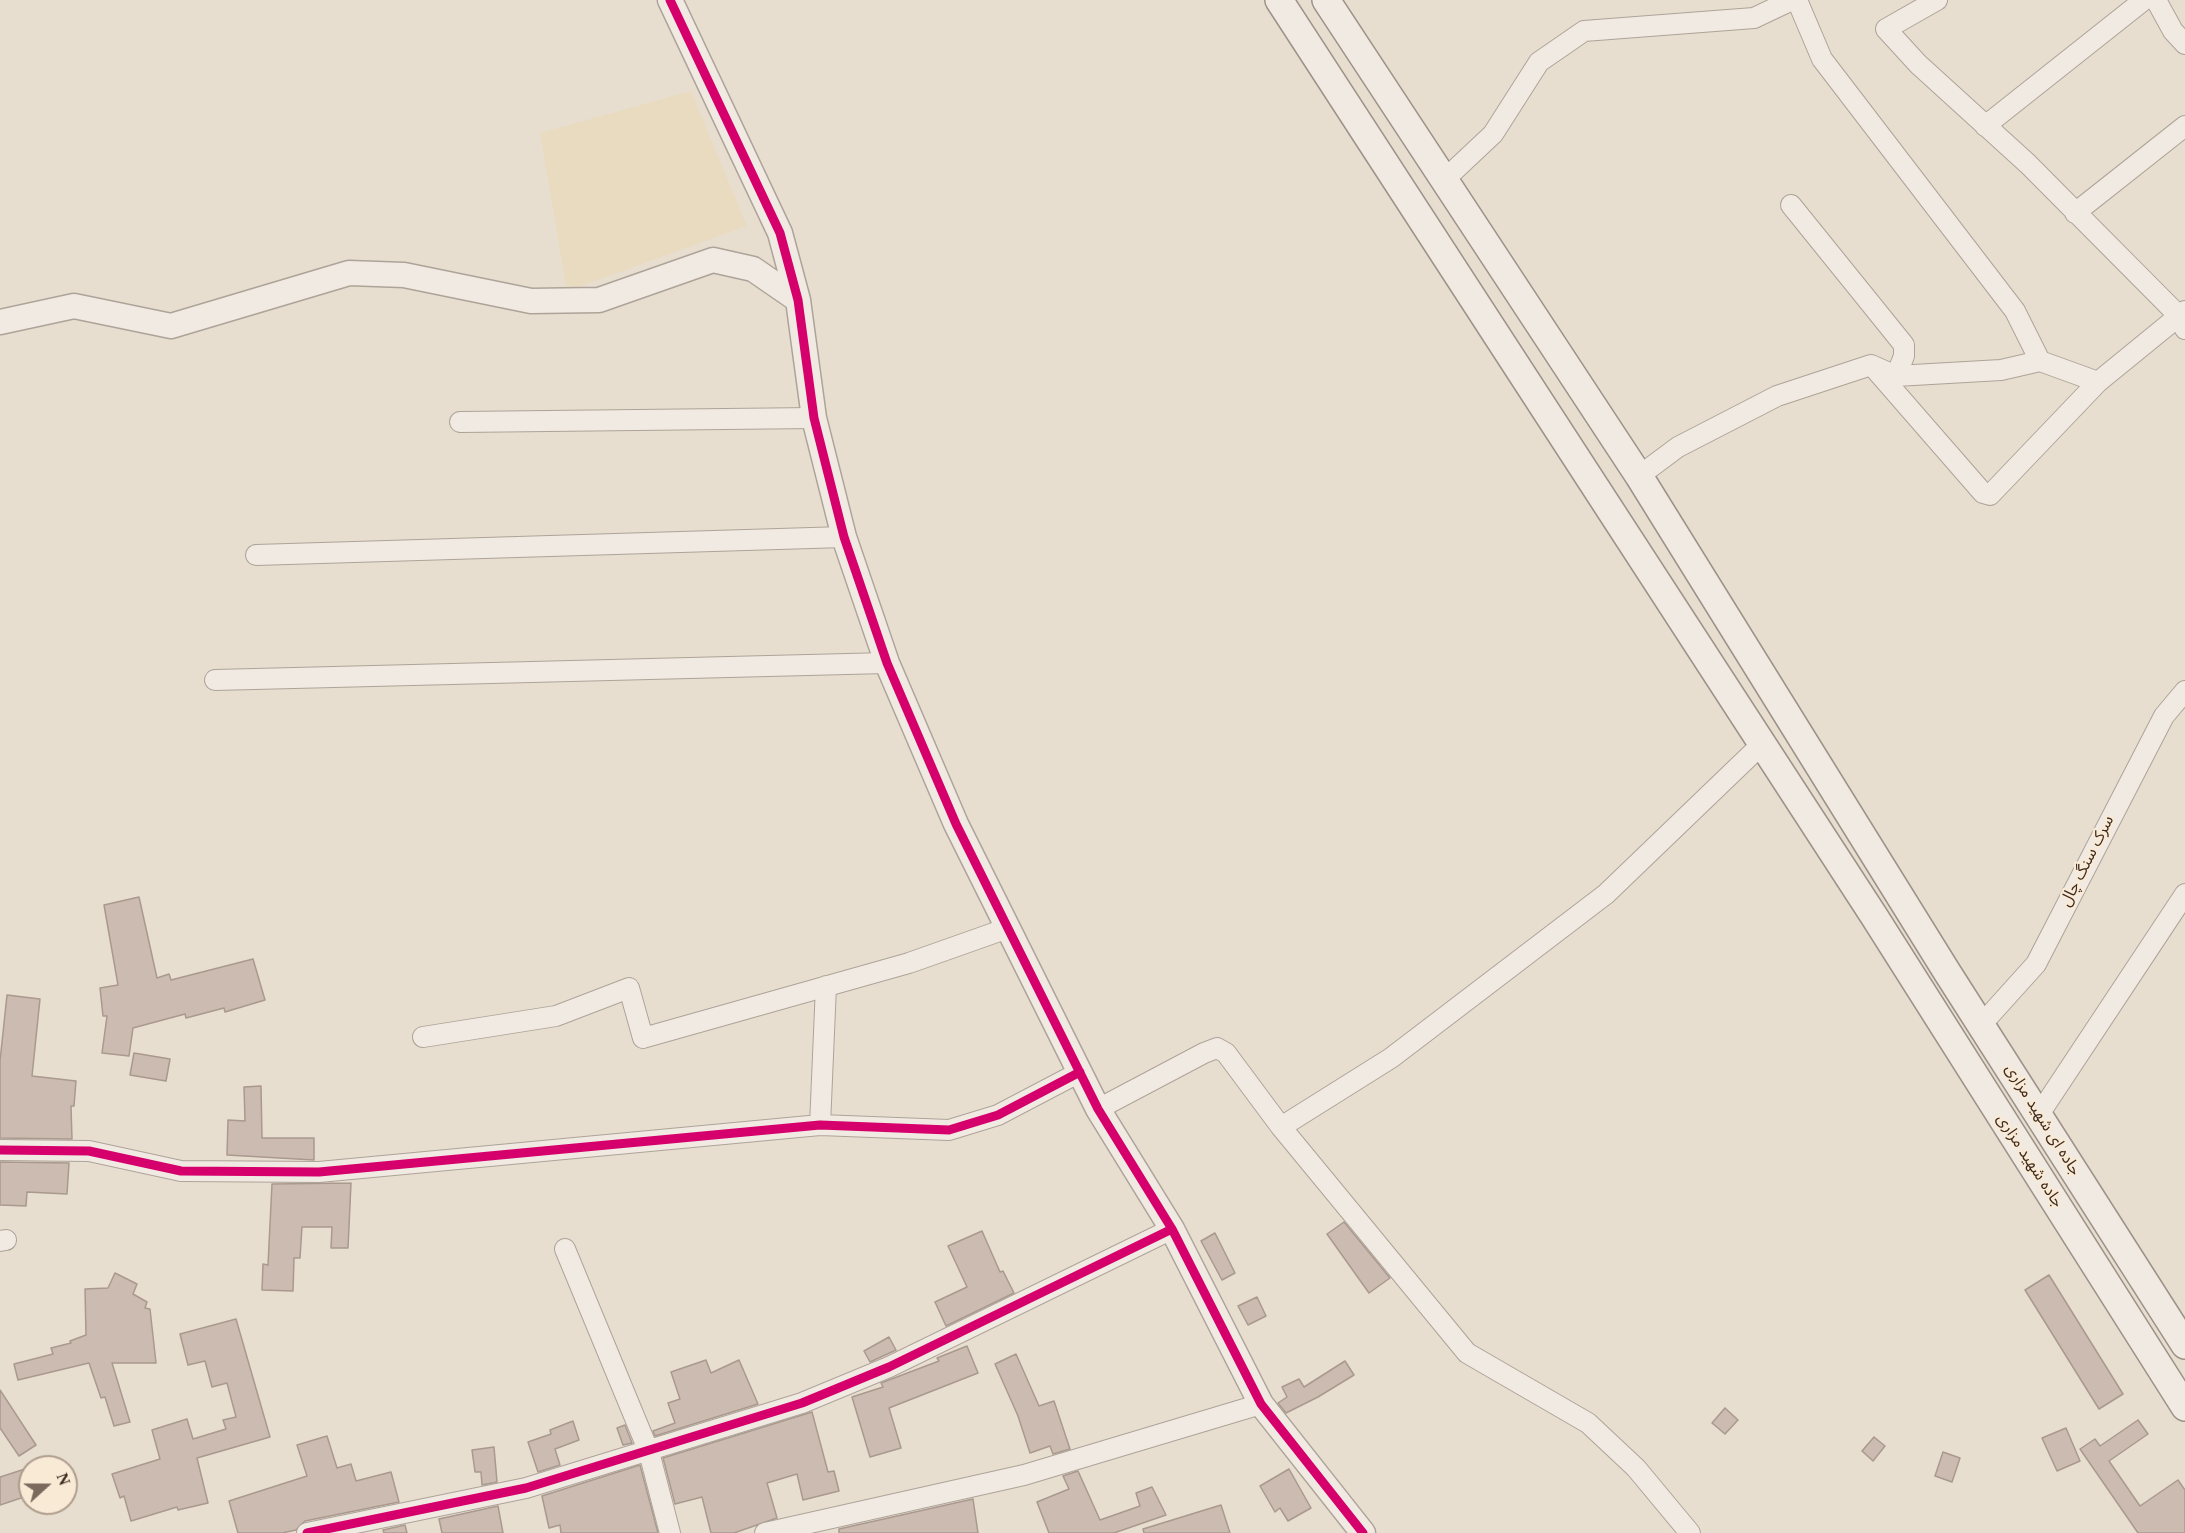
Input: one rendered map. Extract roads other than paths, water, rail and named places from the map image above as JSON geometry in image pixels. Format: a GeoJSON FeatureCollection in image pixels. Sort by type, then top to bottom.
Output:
{"type":"FeatureCollection","features":[{"type":"Feature","properties":{"kind":"main road","name":"جاده شهید مزاری"},"geometry":{"type":"LineString","coordinates":[[1279,0],[1874,916],[1919,992],[2185,1407]]}},
{"type":"Feature","properties":{"kind":"main road","name":"جاده ای شهید مزاری"},"geometry":{"type":"LineString","coordinates":[[1326,0],[1639,476],[1901,894],[1947,972],[2185,1345]]}},
{"type":"Feature","properties":{"kind":"main road"},"geometry":{"type":"LineString","coordinates":[[1874,916],[1887,922],[1897,919],[1902,912],[1901,894]]}},
{"type":"Feature","properties":{"kind":"main road"},"geometry":{"type":"LineString","coordinates":[[1919,992],[1914,974],[1918,966],[1930,963],[1947,972]]}},
{"type":"Feature","properties":{"kind":"street"},"geometry":{"type":"LineString","coordinates":[[670,0],[780,233],[798,300],[814,418],[844,537],[887,663],[956,825],[1098,1110],[1172,1229],[1261,1404],[1363,1533]]}},
{"type":"Feature","properties":{"kind":"street"},"geometry":{"type":"LineString","coordinates":[[1443,181],[1493,134],[1539,62],[1584,31],[1754,18],[1792,0]]}},
{"type":"Feature","properties":{"kind":"street"},"geometry":{"type":"LineString","coordinates":[[1797,0],[1821,59],[2014,311],[2040,361]]}},
{"type":"Feature","properties":{"kind":"street"},"geometry":{"type":"LineString","coordinates":[[1871,365],[1983,493],[1990,495],[2098,382],[2183,318],[1918,64],[1886,29],[1937,0]]}},
{"type":"Feature","properties":{"kind":"street"},"geometry":{"type":"LineString","coordinates":[[1985,126],[2144,0]]}},
{"type":"Feature","properties":{"kind":"street"},"geometry":{"type":"LineString","coordinates":[[2156,0],[2181,31]]}},
{"type":"Feature","properties":{"kind":"street"},"geometry":{"type":"LineString","coordinates":[[2075,213],[2185,126]]}},
{"type":"Feature","properties":{"kind":"street"},"geometry":{"type":"LineString","coordinates":[[1791,205],[1904,345],[1904,356],[1896,376]]}},
{"type":"Feature","properties":{"kind":"street"},"geometry":{"type":"LineString","coordinates":[[0,322],[74,306],[171,326],[349,273],[404,275],[531,301],[599,300],[713,260],[753,269],[798,300]]}},
{"type":"Feature","properties":{"kind":"street"},"geometry":{"type":"LineString","coordinates":[[1639,476],[1678,447],[1777,396],[1841,377],[1871,365],[1896,376],[2001,370],[2040,361],[2098,382]]}},
{"type":"Feature","properties":{"kind":"street"},"geometry":{"type":"LineString","coordinates":[[460,422],[814,418]]}},
{"type":"Feature","properties":{"kind":"street"},"geometry":{"type":"LineString","coordinates":[[256,555],[844,537]]}},
{"type":"Feature","properties":{"kind":"street"},"geometry":{"type":"LineString","coordinates":[[215,680],[887,663]]}},
{"type":"Feature","properties":{"kind":"street","name":"سرک سنگ چال"},"geometry":{"type":"LineString","coordinates":[[1981,1025],[2036,964],[2164,716],[2185,691]]}},
{"type":"Feature","properties":{"kind":"street"},"geometry":{"type":"LineString","coordinates":[[1281,1126],[1391,1058],[1606,894],[1761,745]]}},
{"type":"Feature","properties":{"kind":"street"},"geometry":{"type":"LineString","coordinates":[[2038,1116],[2185,894]]}},
{"type":"Feature","properties":{"kind":"street"},"geometry":{"type":"LineString","coordinates":[[423,1037],[556,1016],[629,988],[643,1038],[909,963],[1008,928]]}},
{"type":"Feature","properties":{"kind":"street"},"geometry":{"type":"LineString","coordinates":[[820,1125],[826,986]]}},
{"type":"Feature","properties":{"kind":"street"},"geometry":{"type":"LineString","coordinates":[[1098,1110],[1217,1048],[1226,1053],[1281,1126],[1467,1353],[1588,1423],[1636,1468],[1690,1533]]}},
{"type":"Feature","properties":{"kind":"street"},"geometry":{"type":"LineString","coordinates":[[0,1150],[89,1151],[181,1171],[320,1172],[820,1125],[949,1130],[998,1115],[1080,1072]]}},
{"type":"Feature","properties":{"kind":"street"},"geometry":{"type":"LineString","coordinates":[[307,1533],[526,1488],[802,1403],[856,1380],[1172,1229]]}},
{"type":"Feature","properties":{"kind":"street"},"geometry":{"type":"LineString","coordinates":[[565,1249],[649,1452],[670,1533]]}},
{"type":"Feature","properties":{"kind":"street"},"geometry":{"type":"LineString","coordinates":[[765,1533],[803,1529],[1024,1475],[1261,1404]]}}]}
